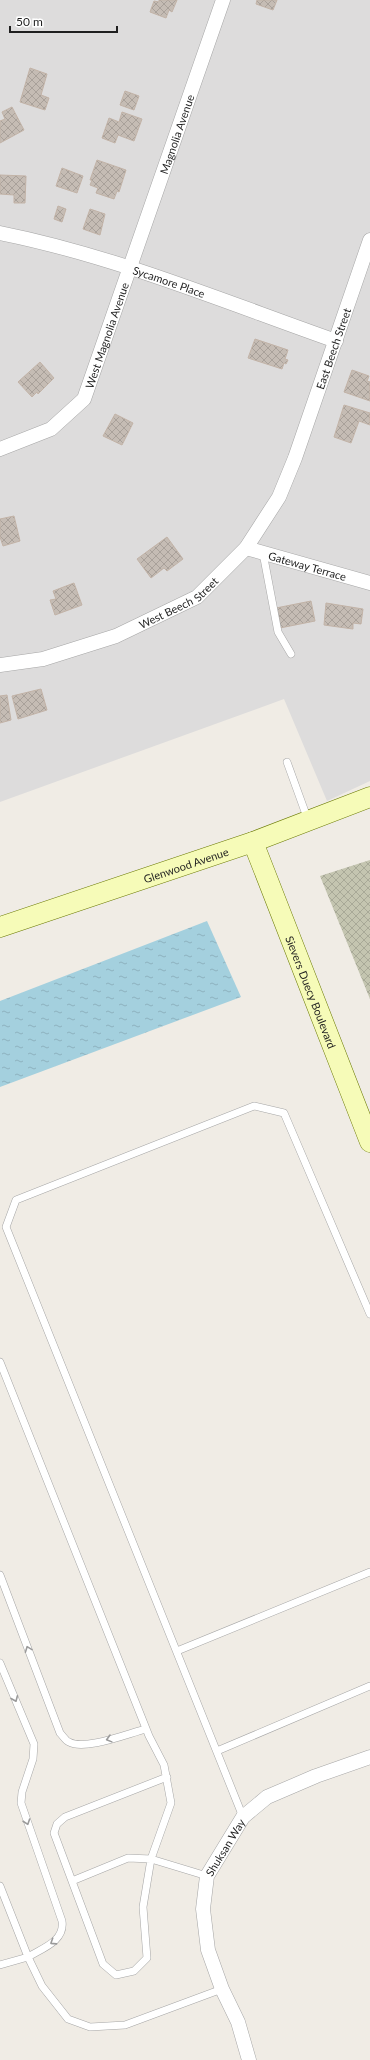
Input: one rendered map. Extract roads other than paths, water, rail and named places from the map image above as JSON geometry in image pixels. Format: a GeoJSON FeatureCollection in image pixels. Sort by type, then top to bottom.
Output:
{"type":"FeatureCollection","features":[{"type":"Feature","properties":{"kind":"street","name":"Magnolia Avenue"},"geometry":{"type":"LineString","coordinates":[[130,268],[223,0]]}},
{"type":"Feature","properties":{"kind":"street","name":"Sycamore Place"},"geometry":{"type":"LineString","coordinates":[[0,233],[48,243],[130,268],[336,341]]}},
{"type":"Feature","properties":{"kind":"street","name":"East Beech Street"},"geometry":{"type":"LineString","coordinates":[[295,458],[370,240]]}},
{"type":"Feature","properties":{"kind":"street","name":"West Magnolia Avenue"},"geometry":{"type":"LineString","coordinates":[[0,449],[51,430],[84,399],[130,268]]}},
{"type":"Feature","properties":{"kind":"street","name":"West Beech Street"},"geometry":{"type":"LineString","coordinates":[[0,665],[43,659],[116,636],[197,597],[246,548],[279,497],[295,458]]}},
{"type":"Feature","properties":{"kind":"street","name":"Gateway Terrace"},"geometry":{"type":"LineString","coordinates":[[246,548],[370,584]]}},
{"type":"Feature","properties":{"kind":"street","name":"Glenwood Avenue"},"geometry":{"type":"LineString","coordinates":[[0,927],[253,842],[370,797]]}},
{"type":"Feature","properties":{"kind":"street","name":"Sievers Duecy Boulevard"},"geometry":{"type":"LineString","coordinates":[[253,842],[370,1142]]}},
{"type":"Feature","properties":{"kind":"street","name":"Shuksan Way"},"geometry":{"type":"LineString","coordinates":[[249,2060],[238,2022],[222,1989],[208,1950],[203,1910],[207,1876],[243,1817],[267,1797],[316,1776],[370,1757]]}},
{"type":"Feature","properties":{"kind":"lane"},"geometry":{"type":"LineString","coordinates":[[263,553],[278,632],[291,654]]}},
{"type":"Feature","properties":{"kind":"lane"},"geometry":{"type":"LineString","coordinates":[[287,762],[308,821]]}},
{"type":"Feature","properties":{"kind":"lane"},"geometry":{"type":"LineString","coordinates":[[243,1817],[6,1228],[16,1200],[254,1106],[284,1114],[370,1314]]}},
{"type":"Feature","properties":{"kind":"lane"},"geometry":{"type":"LineString","coordinates":[[0,1362],[146,1729],[164,1765],[167,1777],[171,1803],[151,1859],[143,1907],[148,1958],[134,1970],[116,1976],[103,1964],[54,1833],[57,1824],[66,1817],[167,1777]]}},
{"type":"Feature","properties":{"kind":"lane"},"geometry":{"type":"LineString","coordinates":[[176,1651],[370,1572]]}},
{"type":"Feature","properties":{"kind":"lane"},"geometry":{"type":"LineString","coordinates":[[0,1575],[60,1733],[68,1742],[78,1745],[89,1744],[146,1729]]}},
{"type":"Feature","properties":{"kind":"lane"},"geometry":{"type":"LineString","coordinates":[[0,1663],[34,1744],[33,1759],[22,1792],[21,1803],[62,1921],[63,1930],[58,1939],[28,1957],[0,1965]]}},
{"type":"Feature","properties":{"kind":"lane"},"geometry":{"type":"LineString","coordinates":[[216,1751],[370,1686]]}},
{"type":"Feature","properties":{"kind":"lane"},"geometry":{"type":"LineString","coordinates":[[72,1881],[128,1858],[151,1859],[207,1876]]}},
{"type":"Feature","properties":{"kind":"lane"},"geometry":{"type":"LineString","coordinates":[[0,1886],[28,1957],[42,1986],[68,2020],[90,2027],[125,2025],[222,1989]]}},
{"type":"Feature","properties":{"kind":"water"},"geometry":{"type":"Polygon","coordinates":[[[207,921],[241,997],[0,1087],[0,1001],[207,921]]]}}]}
